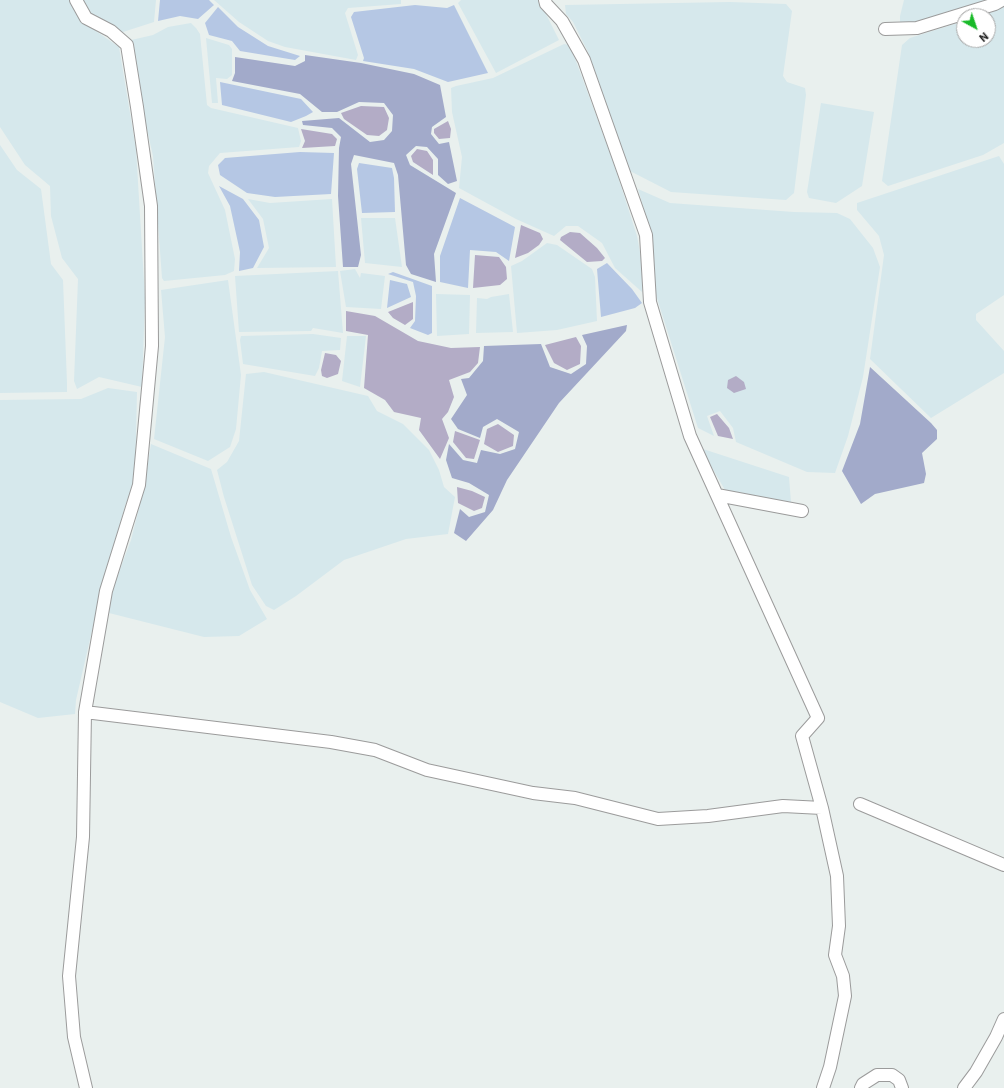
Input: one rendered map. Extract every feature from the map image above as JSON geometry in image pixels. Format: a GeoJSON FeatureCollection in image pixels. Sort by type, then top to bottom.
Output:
{"type":"FeatureCollection","features":[{"type":"Feature","properties":{"kind":"street"},"geometry":{"type":"LineString","coordinates":[[76,0],[86,18],[111,31],[127,45],[150,199],[151,230],[152,346],[139,485],[106,591],[85,712],[83,837],[69,976],[74,1038],[86,1088]]}},
{"type":"Feature","properties":{"kind":"street"},"geometry":{"type":"LineString","coordinates":[[545,0],[546,4],[562,21],[584,60],[646,235],[650,302],[690,436],[818,718],[802,736],[822,808],[837,876],[839,926],[835,955],[843,976],[845,996],[830,1067],[823,1088]]}},
{"type":"Feature","properties":{"kind":"street"},"geometry":{"type":"LineString","coordinates":[[885,29],[917,28],[995,4],[1002,0]]}},
{"type":"Feature","properties":{"kind":"street"},"geometry":{"type":"LineString","coordinates":[[717,495],[802,511]]}},
{"type":"Feature","properties":{"kind":"street"},"geometry":{"type":"LineString","coordinates":[[85,712],[331,742],[375,750],[427,770],[533,793],[575,798],[658,819],[708,816],[783,806],[822,808]]}},
{"type":"Feature","properties":{"kind":"street"},"geometry":{"type":"LineString","coordinates":[[860,804],[1004,865]]}},
{"type":"Feature","properties":{"kind":"street"},"geometry":{"type":"LineString","coordinates":[[964,1088],[996,1037],[1004,1019]]}},
{"type":"Feature","properties":{"kind":"street"},"geometry":{"type":"LineString","coordinates":[[861,1088],[863,1084],[878,1075],[892,1075],[899,1080],[902,1088]]}},
{"type":"Feature","properties":{"kind":"shaded area"},"geometry":{"type":"Polygon","coordinates":[[[0,0],[70,0],[80,20],[119,47],[136,149],[145,298],[142,387],[99,377],[77,389],[74,381],[78,279],[62,258],[51,216],[50,186],[25,165],[0,127],[0,0]]]}},
{"type":"Feature","properties":{"kind":"shaded area"},"geometry":{"type":"Polygon","coordinates":[[[83,0],[156,0],[154,22],[123,32],[91,14],[83,0]]]}},
{"type":"Feature","properties":{"kind":"shaded area"},"geometry":{"type":"Polygon","coordinates":[[[160,0],[209,0],[214,5],[198,19],[180,16],[158,21],[160,0]]]}},
{"type":"Feature","properties":{"kind":"shaded area"},"geometry":{"type":"Polygon","coordinates":[[[214,0],[401,0],[401,4],[348,8],[345,13],[358,55],[356,60],[285,47],[268,41],[239,22],[214,0]]]}},
{"type":"Feature","properties":{"kind":"shaded area"},"geometry":{"type":"Polygon","coordinates":[[[461,0],[539,0],[559,40],[496,73],[458,3],[461,0]]]}},
{"type":"Feature","properties":{"kind":"shaded area"},"geometry":{"type":"Polygon","coordinates":[[[904,0],[988,0],[965,8],[956,8],[956,11],[920,24],[900,25],[900,16],[904,0]]]}},
{"type":"Feature","properties":{"kind":"shaded area"},"geometry":{"type":"Polygon","coordinates":[[[730,2],[786,4],[792,11],[783,76],[787,82],[805,88],[806,95],[794,193],[786,200],[671,192],[630,171],[588,52],[573,22],[566,14],[565,5],[730,2]]]}},
{"type":"Feature","properties":{"kind":"shaded area"},"geometry":{"type":"Polygon","coordinates":[[[415,5],[447,8],[454,5],[488,73],[448,82],[414,69],[363,61],[364,58],[351,17],[354,12],[415,5]]]}},
{"type":"Feature","properties":{"kind":"shaded area"},"geometry":{"type":"Polygon","coordinates":[[[1004,6],[1004,143],[983,155],[888,186],[882,181],[902,45],[910,38],[956,24],[956,48],[996,48],[996,9],[1004,6]]]}},
{"type":"Feature","properties":{"kind":"shaded area"},"geometry":{"type":"Polygon","coordinates":[[[218,7],[238,27],[268,46],[300,56],[295,60],[240,51],[232,41],[209,35],[205,23],[218,7]]]}},
{"type":"Feature","properties":{"kind":"shaded area"},"geometry":{"type":"Polygon","coordinates":[[[191,23],[200,34],[207,105],[211,108],[298,128],[301,141],[299,147],[220,153],[209,166],[208,173],[225,210],[235,259],[234,271],[225,275],[164,281],[162,278],[153,156],[127,41],[153,35],[168,27],[191,23]]]}},
{"type":"Feature","properties":{"kind":"shaded area"},"geometry":{"type":"Polygon","coordinates":[[[206,38],[229,45],[232,49],[232,75],[227,79],[216,78],[218,103],[212,103],[206,38]]]}},
{"type":"Feature","properties":{"kind":"shaded area"},"geometry":{"type":"Polygon","coordinates":[[[564,44],[570,45],[613,161],[637,236],[642,263],[642,292],[615,268],[602,243],[578,226],[566,226],[554,236],[516,219],[459,188],[462,157],[452,112],[451,88],[493,78],[564,44]]]}},
{"type":"Feature","properties":{"kind":"shaded area"},"geometry":{"type":"Polygon","coordinates":[[[305,55],[361,63],[414,74],[440,85],[446,117],[432,127],[431,134],[439,144],[449,142],[457,181],[448,184],[438,175],[438,159],[427,147],[416,146],[406,155],[410,165],[456,193],[434,254],[436,282],[411,274],[406,265],[398,175],[394,163],[354,155],[351,164],[361,255],[358,267],[343,267],[338,196],[339,148],[341,137],[332,128],[303,125],[302,121],[339,118],[370,142],[384,140],[392,131],[393,115],[384,103],[359,102],[337,112],[322,112],[300,94],[232,81],[235,73],[235,57],[295,66],[305,61],[305,55]]]}},
{"type":"Feature","properties":{"kind":"shaded area"},"geometry":{"type":"Polygon","coordinates":[[[220,82],[301,99],[313,112],[291,122],[222,105],[220,82]]]}},
{"type":"Feature","properties":{"kind":"shaded area"},"geometry":{"type":"Polygon","coordinates":[[[821,103],[874,112],[862,186],[836,203],[809,198],[807,192],[821,103]]]}},
{"type":"Feature","properties":{"kind":"shaded area"},"geometry":{"type":"Polygon","coordinates":[[[361,106],[384,107],[389,118],[387,130],[379,136],[367,135],[344,119],[341,113],[361,106]]]}},
{"type":"Feature","properties":{"kind":"shaded area"},"geometry":{"type":"Polygon","coordinates":[[[448,121],[451,129],[450,138],[439,139],[434,133],[434,129],[448,121]]]}},
{"type":"Feature","properties":{"kind":"shaded area"},"geometry":{"type":"Polygon","coordinates":[[[301,129],[332,134],[337,139],[335,146],[302,148],[305,141],[301,129]]]}},
{"type":"Feature","properties":{"kind":"shaded area"},"geometry":{"type":"Polygon","coordinates":[[[0,145],[17,170],[41,189],[51,264],[63,280],[67,392],[0,393],[0,145]]]}},
{"type":"Feature","properties":{"kind":"shaded area"},"geometry":{"type":"Polygon","coordinates":[[[417,149],[427,151],[433,160],[433,175],[413,162],[411,156],[417,149]]]}},
{"type":"Feature","properties":{"kind":"shaded area"},"geometry":{"type":"Polygon","coordinates":[[[300,152],[334,153],[331,194],[275,197],[247,193],[220,175],[218,165],[225,158],[300,152]]]}},
{"type":"Feature","properties":{"kind":"shaded area"},"geometry":{"type":"Polygon","coordinates":[[[999,156],[1004,164],[1004,295],[976,314],[976,320],[1004,351],[1004,373],[931,418],[870,359],[884,255],[879,236],[857,210],[857,203],[999,156]]]}},
{"type":"Feature","properties":{"kind":"shaded area"},"geometry":{"type":"Polygon","coordinates":[[[359,163],[392,168],[394,178],[395,212],[362,213],[357,169],[359,163]]]}},
{"type":"Feature","properties":{"kind":"shaded area"},"geometry":{"type":"Polygon","coordinates":[[[219,186],[243,199],[259,220],[264,247],[253,268],[239,271],[240,252],[230,206],[219,186]]]}},
{"type":"Feature","properties":{"kind":"shaded area"},"geometry":{"type":"Polygon","coordinates":[[[638,189],[670,203],[794,212],[837,213],[850,219],[873,248],[880,267],[863,377],[848,436],[835,473],[807,472],[736,442],[733,428],[720,411],[707,416],[714,436],[698,428],[656,295],[651,234],[638,189]]]}},
{"type":"Feature","properties":{"kind":"shaded area"},"geometry":{"type":"Polygon","coordinates":[[[460,198],[515,227],[509,261],[496,252],[470,250],[468,288],[440,282],[440,256],[460,198]]]}},
{"type":"Feature","properties":{"kind":"shaded area"},"geometry":{"type":"Polygon","coordinates":[[[248,199],[270,203],[332,199],[336,267],[257,268],[269,248],[263,219],[248,199]]]}},
{"type":"Feature","properties":{"kind":"shaded area"},"geometry":{"type":"Polygon","coordinates":[[[361,218],[395,218],[402,267],[365,263],[361,218]]]}},
{"type":"Feature","properties":{"kind":"shaded area"},"geometry":{"type":"Polygon","coordinates":[[[521,225],[540,233],[543,239],[539,245],[528,253],[515,258],[521,225]]]}},
{"type":"Feature","properties":{"kind":"shaded area"},"geometry":{"type":"Polygon","coordinates":[[[570,232],[580,233],[597,248],[605,258],[602,261],[587,262],[560,240],[561,237],[570,232]]]}},
{"type":"Feature","properties":{"kind":"shaded area"},"geometry":{"type":"Polygon","coordinates":[[[547,243],[557,245],[592,269],[595,277],[597,321],[557,330],[517,333],[511,266],[522,261],[547,243]]]}},
{"type":"Feature","properties":{"kind":"shaded area"},"geometry":{"type":"Polygon","coordinates":[[[475,255],[499,257],[506,267],[507,279],[500,285],[473,288],[475,255]]]}},
{"type":"Feature","properties":{"kind":"shaded area"},"geometry":{"type":"Polygon","coordinates":[[[607,263],[632,289],[642,303],[635,308],[601,317],[597,269],[607,263]]]}},
{"type":"Feature","properties":{"kind":"shaded area"},"geometry":{"type":"Polygon","coordinates":[[[355,269],[360,278],[361,273],[385,276],[381,309],[346,307],[340,271],[355,269]]]}},
{"type":"Feature","properties":{"kind":"shaded area"},"geometry":{"type":"Polygon","coordinates":[[[338,271],[343,333],[313,328],[311,331],[239,332],[235,276],[338,271]]]}},
{"type":"Feature","properties":{"kind":"shaded area"},"geometry":{"type":"Polygon","coordinates":[[[393,272],[432,286],[432,333],[428,335],[410,328],[415,321],[416,296],[413,282],[388,274],[393,272]]]}},
{"type":"Feature","properties":{"kind":"shaded area"},"geometry":{"type":"Polygon","coordinates":[[[228,280],[241,375],[236,429],[230,447],[208,461],[154,439],[165,337],[161,290],[228,280]]]}},
{"type":"Feature","properties":{"kind":"shaded area"},"geometry":{"type":"Polygon","coordinates":[[[390,280],[407,284],[411,297],[387,308],[390,280]]]}},
{"type":"Feature","properties":{"kind":"shaded area"},"geometry":{"type":"Polygon","coordinates":[[[436,294],[470,295],[469,334],[437,336],[436,294]]]}},
{"type":"Feature","properties":{"kind":"shaded area"},"geometry":{"type":"Polygon","coordinates":[[[509,294],[513,332],[476,333],[477,298],[487,299],[509,294]]]}},
{"type":"Feature","properties":{"kind":"shaded area"},"geometry":{"type":"Polygon","coordinates":[[[413,302],[413,319],[405,325],[393,318],[388,312],[413,302]]]}},
{"type":"Feature","properties":{"kind":"shaded area"},"geometry":{"type":"Polygon","coordinates":[[[346,311],[375,316],[418,341],[451,348],[480,347],[478,363],[470,372],[449,380],[454,397],[448,412],[442,419],[449,438],[440,459],[419,430],[421,418],[394,412],[385,400],[364,388],[368,335],[346,331],[346,311]]]}},
{"type":"Feature","properties":{"kind":"shaded area"},"geometry":{"type":"Polygon","coordinates":[[[627,325],[626,331],[559,403],[507,480],[493,510],[466,541],[454,533],[460,509],[469,517],[485,512],[489,495],[469,483],[452,478],[446,460],[449,444],[463,460],[477,463],[481,450],[500,454],[515,449],[519,432],[497,419],[483,427],[480,438],[458,429],[451,419],[467,395],[461,379],[469,378],[483,361],[484,346],[541,344],[550,367],[571,374],[586,364],[587,346],[582,335],[627,325]]]}},
{"type":"Feature","properties":{"kind":"shaded area"},"geometry":{"type":"Polygon","coordinates":[[[313,334],[341,338],[340,350],[322,351],[319,368],[315,376],[243,364],[240,340],[241,336],[313,334]]]}},
{"type":"Feature","properties":{"kind":"shaded area"},"geometry":{"type":"Polygon","coordinates":[[[347,336],[366,336],[360,387],[342,381],[347,336]]]}},
{"type":"Feature","properties":{"kind":"shaded area"},"geometry":{"type":"Polygon","coordinates":[[[576,337],[581,346],[580,364],[567,370],[554,363],[545,345],[576,337]]]}},
{"type":"Feature","properties":{"kind":"shaded area"},"geometry":{"type":"Polygon","coordinates":[[[325,353],[336,355],[341,361],[338,374],[327,378],[322,376],[321,370],[325,353]]]}},
{"type":"Feature","properties":{"kind":"shaded area"},"geometry":{"type":"Polygon","coordinates":[[[870,367],[931,423],[937,430],[937,439],[922,453],[926,474],[924,483],[875,494],[861,504],[842,471],[860,424],[870,367]]]}},
{"type":"Feature","properties":{"kind":"shaded area"},"geometry":{"type":"Polygon","coordinates":[[[264,372],[368,396],[377,411],[403,424],[429,450],[439,470],[444,487],[455,497],[448,534],[406,539],[344,560],[296,596],[274,610],[266,606],[252,585],[217,470],[227,462],[239,441],[246,374],[264,372]]]}},
{"type":"Feature","properties":{"kind":"shaded area"},"geometry":{"type":"Polygon","coordinates":[[[736,376],[744,382],[746,389],[734,393],[727,388],[728,380],[736,376]]]}},
{"type":"Feature","properties":{"kind":"shaded area"},"geometry":{"type":"Polygon","coordinates":[[[108,388],[137,392],[135,479],[125,506],[100,596],[76,700],[75,714],[38,718],[0,702],[0,400],[81,399],[108,388]]]}},
{"type":"Feature","properties":{"kind":"shaded area"},"geometry":{"type":"Polygon","coordinates":[[[717,414],[729,428],[733,439],[718,436],[710,417],[717,414]]]}},
{"type":"Feature","properties":{"kind":"shaded area"},"geometry":{"type":"Polygon","coordinates":[[[498,424],[514,435],[513,446],[498,452],[484,444],[487,429],[498,424]]]}},
{"type":"Feature","properties":{"kind":"shaded area"},"geometry":{"type":"Polygon","coordinates":[[[455,431],[480,440],[474,459],[466,458],[453,442],[455,431]]]}},
{"type":"Feature","properties":{"kind":"shaded area"},"geometry":{"type":"Polygon","coordinates":[[[151,444],[211,469],[231,537],[250,590],[267,619],[239,636],[204,637],[109,613],[113,588],[131,540],[143,492],[151,444]]]}},
{"type":"Feature","properties":{"kind":"shaded area"},"geometry":{"type":"Polygon","coordinates":[[[703,449],[789,477],[791,502],[725,490],[704,454],[703,449]]]}},
{"type":"Feature","properties":{"kind":"shaded area"},"geometry":{"type":"Polygon","coordinates":[[[457,487],[472,491],[485,497],[482,508],[474,511],[458,503],[457,487]]]}}]}
